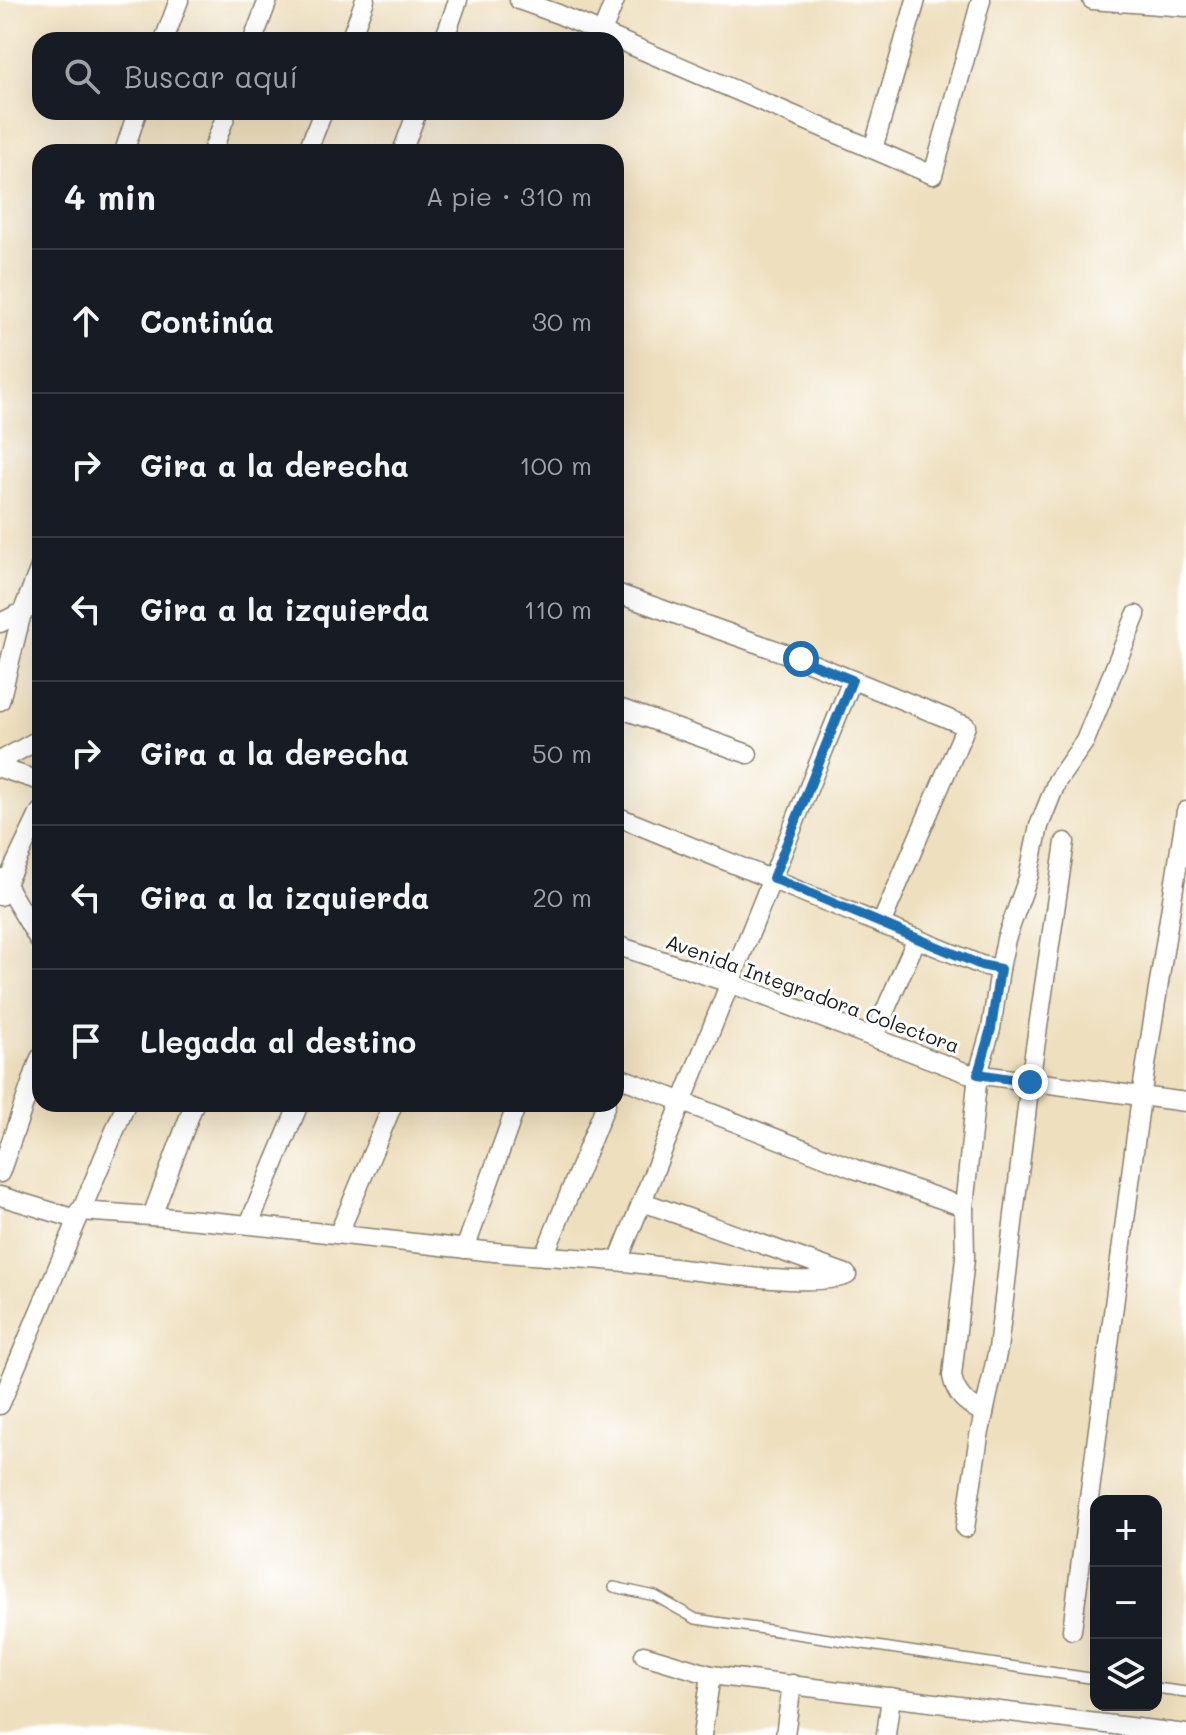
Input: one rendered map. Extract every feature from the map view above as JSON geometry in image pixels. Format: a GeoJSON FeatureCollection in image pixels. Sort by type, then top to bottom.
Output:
{"type":"FeatureCollection","features":[{"type":"Feature","properties":{"kind":"street"},"geometry":{"type":"LineString","coordinates":[[167,32],[179,0]]}},
{"type":"Feature","properties":{"kind":"street"},"geometry":{"type":"LineString","coordinates":[[256,32],[268,0]]}},
{"type":"Feature","properties":{"kind":"street"},"geometry":{"type":"LineString","coordinates":[[353,32],[365,0]]}},
{"type":"Feature","properties":{"kind":"street"},"geometry":{"type":"LineString","coordinates":[[447,32],[458,0]]}},
{"type":"Feature","properties":{"kind":"street"},"geometry":{"type":"LineString","coordinates":[[519,0],[602,32],[615,0]]}},
{"type":"Feature","properties":{"kind":"street"},"geometry":{"type":"LineString","coordinates":[[873,149],[916,0]]}},
{"type":"Feature","properties":{"kind":"street"},"geometry":{"type":"LineString","coordinates":[[624,41],[933,175],[981,0]]}},
{"type":"Feature","properties":{"kind":"street"},"geometry":{"type":"LineString","coordinates":[[1092,0],[1186,7]]}},
{"type":"Feature","properties":{"kind":"street"},"geometry":{"type":"LineString","coordinates":[[127,144],[134,120]]}},
{"type":"Feature","properties":{"kind":"street"},"geometry":{"type":"LineString","coordinates":[[215,144],[224,120]]}},
{"type":"Feature","properties":{"kind":"street"},"geometry":{"type":"LineString","coordinates":[[310,144],[320,120]]}},
{"type":"Feature","properties":{"kind":"street"},"geometry":{"type":"LineString","coordinates":[[409,144],[415,120]]}},
{"type":"Feature","properties":{"kind":"street"},"geometry":{"type":"LineString","coordinates":[[0,701],[22,613],[32,587]]}},
{"type":"Feature","properties":{"kind":"street"},"geometry":{"type":"LineString","coordinates":[[624,596],[801,659],[966,726],[881,924]]}},
{"type":"Feature","properties":{"kind":"street"},"geometry":{"type":"LineString","coordinates":[[0,623],[32,605]]}},
{"type":"Feature","properties":{"kind":"street"},"geometry":{"type":"LineString","coordinates":[[984,1414],[960,1397],[954,1389],[952,1376],[965,1258],[964,1207],[978,1074],[991,1029],[1006,939],[1028,878],[1039,826],[1057,781],[1085,741],[1136,615]]}},
{"type":"Feature","properties":{"kind":"street"},"geometry":{"type":"LineString","coordinates":[[618,1261],[852,680]]}},
{"type":"Feature","properties":{"kind":"street"},"geometry":{"type":"LineString","coordinates":[[624,710],[748,754]]}},
{"type":"Feature","properties":{"kind":"street"},"geometry":{"type":"LineString","coordinates":[[0,761],[32,743]]}},
{"type":"Feature","properties":{"kind":"street"},"geometry":{"type":"LineString","coordinates":[[0,768],[32,778]]}},
{"type":"Feature","properties":{"kind":"street"},"geometry":{"type":"LineString","coordinates":[[1072,1630],[1141,1097],[1184,847],[1186,811]]}},
{"type":"Feature","properties":{"kind":"street"},"geometry":{"type":"LineString","coordinates":[[624,819],[981,965],[1000,969]]}},
{"type":"Feature","properties":{"kind":"street"},"geometry":{"type":"LineString","coordinates":[[32,827],[2,885],[32,930]]}},
{"type":"Feature","properties":{"kind":"street"},"geometry":{"type":"LineString","coordinates":[[965,1528],[998,1349],[1030,1082],[1065,842]]}},
{"type":"Feature","properties":{"kind":"street"},"geometry":{"type":"LineString","coordinates":[[874,1036],[917,938]]}},
{"type":"Feature","properties":{"kind":"street","name":"Avenida Integradora Colectora"},"geometry":{"type":"LineString","coordinates":[[624,948],[874,1036],[967,1073],[1186,1102]]}},
{"type":"Feature","properties":{"kind":"street"},"geometry":{"type":"LineString","coordinates":[[624,1079],[927,1196],[964,1207]]}},
{"type":"Feature","properties":{"kind":"street"},"geometry":{"type":"LineString","coordinates":[[0,1173],[32,1081]]}},
{"type":"Feature","properties":{"kind":"street"},"geometry":{"type":"LineString","coordinates":[[0,1405],[123,1112]]}},
{"type":"Feature","properties":{"kind":"street"},"geometry":{"type":"LineString","coordinates":[[152,1216],[191,1112]]}},
{"type":"Feature","properties":{"kind":"street"},"geometry":{"type":"LineString","coordinates":[[249,1224],[296,1112]]}},
{"type":"Feature","properties":{"kind":"street"},"geometry":{"type":"LineString","coordinates":[[339,1233],[389,1112]]}},
{"type":"Feature","properties":{"kind":"street"},"geometry":{"type":"LineString","coordinates":[[465,1249],[514,1112]]}},
{"type":"Feature","properties":{"kind":"street"},"geometry":{"type":"LineString","coordinates":[[544,1256],[603,1112]]}},
{"type":"Feature","properties":{"kind":"street"},"geometry":{"type":"LineString","coordinates":[[0,1196],[78,1215],[152,1216],[249,1224],[465,1249],[618,1261],[783,1279],[838,1279],[850,1276],[643,1202]]}},
{"type":"Feature","properties":{"kind":"street"},"geometry":{"type":"LineString","coordinates":[[644,1655],[711,1675],[1186,1734]]}},
{"type":"Feature","properties":{"kind":"street"},"geometry":{"type":"LineString","coordinates":[[702,1735],[711,1675]]}},
{"type":"Feature","properties":{"kind":"street"},"geometry":{"type":"LineString","coordinates":[[785,1735],[792,1684]]}},
{"type":"Feature","properties":{"kind":"street"},"geometry":{"type":"LineString","coordinates":[[886,1735],[891,1697]]}},
{"type":"Feature","properties":{"kind":"lane"},"geometry":{"type":"LineString","coordinates":[[614,1587],[655,1596],[696,1619],[1090,1678]]}},
{"type":"Feature","properties":{"kind":"lane"},"geometry":{"type":"LineString","coordinates":[[1162,1689],[1186,1692]]}},
{"type":"Feature","properties":{"kind":"route"},"geometry":{"type":"LineString","coordinates":[[801,659],[852,680],[773,878],[981,965],[1000,969],[991,1029],[978,1074],[1030,1082]]}}]}
